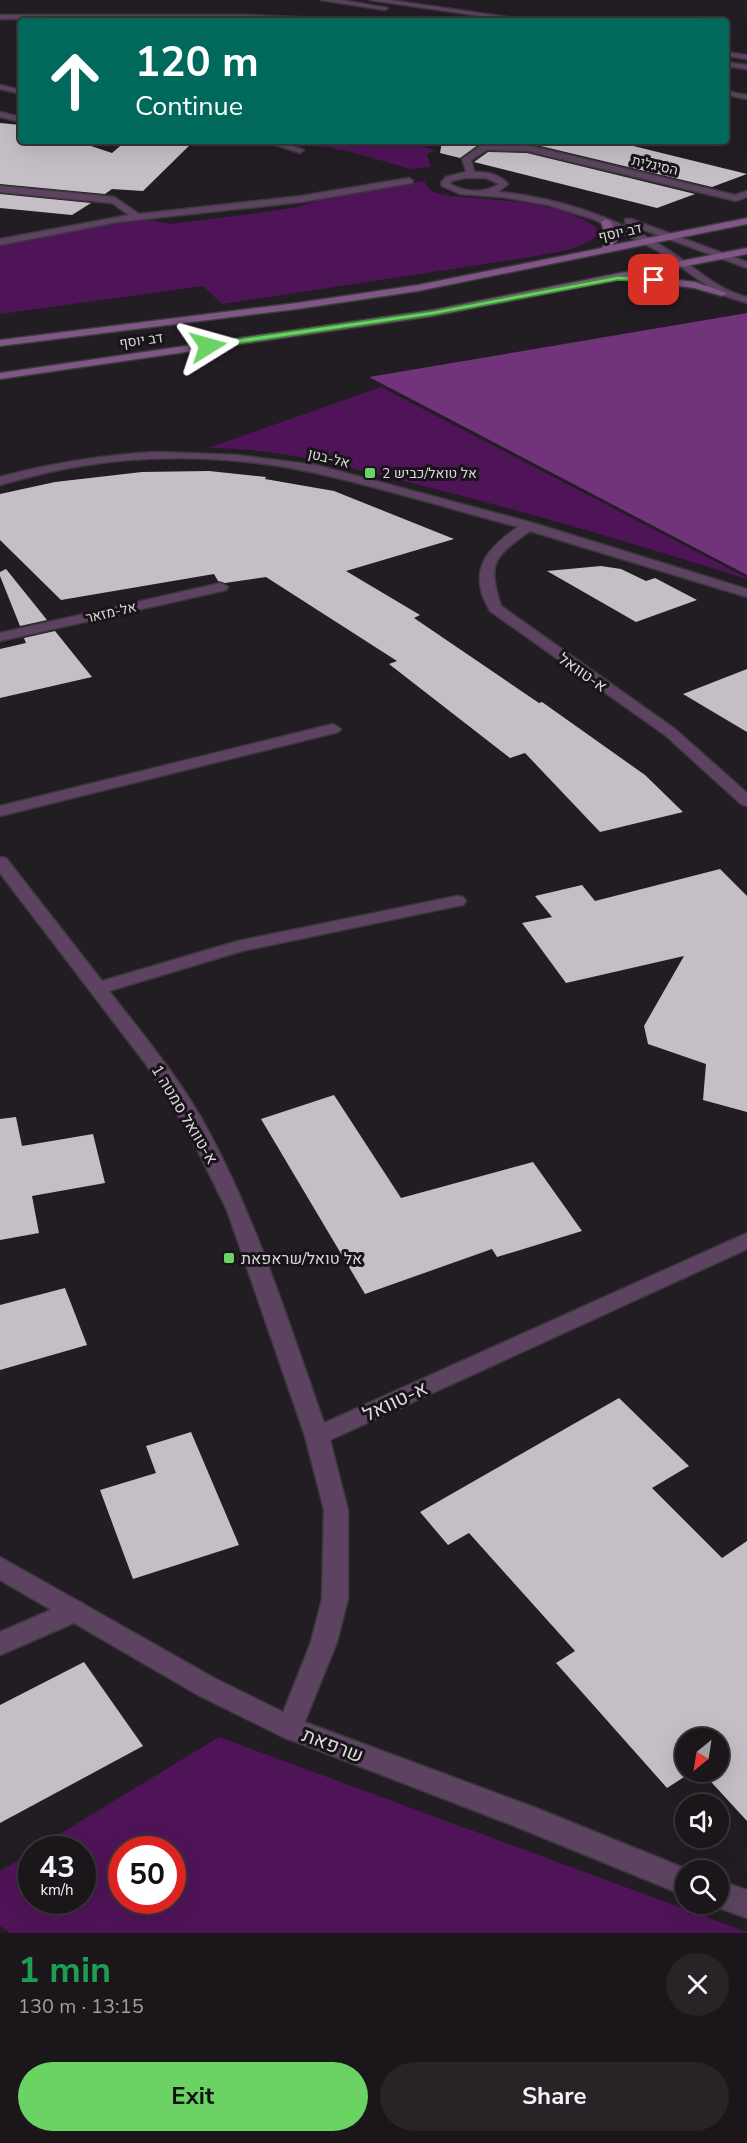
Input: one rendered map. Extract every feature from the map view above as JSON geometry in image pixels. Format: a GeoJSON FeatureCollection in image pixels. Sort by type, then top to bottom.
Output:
{"type":"FeatureCollection","features":[{"type":"Feature","properties":{"kind":"main road","name":"דב יוסף"},"geometry":{"type":"LineString","coordinates":[[0,343],[297,306],[418,288],[747,221]]}},
{"type":"Feature","properties":{"kind":"main road"},"geometry":{"type":"LineString","coordinates":[[604,251],[612,240],[606,222]]}},
{"type":"Feature","properties":{"kind":"main road","name":"דב יוסף"},"geometry":{"type":"LineString","coordinates":[[0,376],[433,313],[618,278],[747,250]]}},
{"type":"Feature","properties":{"kind":"main road"},"geometry":{"type":"LineString","coordinates":[[618,278],[676,282],[722,293]]}},
{"type":"Feature","properties":{"kind":"street"},"geometry":{"type":"LineString","coordinates":[[324,0],[457,18]]}},
{"type":"Feature","properties":{"kind":"street"},"geometry":{"type":"LineString","coordinates":[[373,0],[508,18]]}},
{"type":"Feature","properties":{"kind":"street"},"geometry":{"type":"LineString","coordinates":[[0,9],[69,17]]}},
{"type":"Feature","properties":{"kind":"street"},"geometry":{"type":"LineString","coordinates":[[206,17],[209,9]]}},
{"type":"Feature","properties":{"kind":"street"},"geometry":{"type":"LineString","coordinates":[[0,17],[243,18]]}},
{"type":"Feature","properties":{"kind":"street"},"geometry":{"type":"LineString","coordinates":[[729,47],[747,50]]}},
{"type":"Feature","properties":{"kind":"street"},"geometry":{"type":"LineString","coordinates":[[729,54],[747,57]]}},
{"type":"Feature","properties":{"kind":"street"},"geometry":{"type":"LineString","coordinates":[[729,64],[747,67]]}},
{"type":"Feature","properties":{"kind":"street"},"geometry":{"type":"LineString","coordinates":[[0,87],[18,91]]}},
{"type":"Feature","properties":{"kind":"street"},"geometry":{"type":"LineString","coordinates":[[729,94],[747,98]]}},
{"type":"Feature","properties":{"kind":"street"},"geometry":{"type":"LineString","coordinates":[[0,112],[10,109]]}},
{"type":"Feature","properties":{"kind":"street"},"geometry":{"type":"LineString","coordinates":[[0,112],[18,119]]}},
{"type":"Feature","properties":{"kind":"street"},"geometry":{"type":"LineString","coordinates":[[279,144],[300,150]]}},
{"type":"Feature","properties":{"kind":"street","name":"הסיגלית"},"geometry":{"type":"LineString","coordinates":[[471,175],[466,159],[484,144],[527,148],[736,198],[747,194]]}},
{"type":"Feature","properties":{"kind":"street"},"geometry":{"type":"LineString","coordinates":[[747,265],[673,236],[500,180],[471,175],[453,178],[445,183],[455,190],[534,198],[606,222],[648,242],[684,264],[709,286],[722,293],[747,300]]}},
{"type":"Feature","properties":{"kind":"street"},"geometry":{"type":"LineString","coordinates":[[478,193],[499,189],[504,184],[500,180]]}},
{"type":"Feature","properties":{"kind":"street"},"geometry":{"type":"LineString","coordinates":[[0,242],[137,217],[301,200],[410,181]]}},
{"type":"Feature","properties":{"kind":"street"},"geometry":{"type":"LineString","coordinates":[[0,189],[114,200],[137,217]]}},
{"type":"Feature","properties":{"kind":"street","name":"אל-בטן"},"geometry":{"type":"LineString","coordinates":[[0,481],[60,466],[115,458],[158,455],[243,457],[316,469],[528,526],[747,592]]}},
{"type":"Feature","properties":{"kind":"street","name":"א-טוואל"},"geometry":{"type":"LineString","coordinates":[[528,526],[505,543],[493,556],[486,574],[495,608],[670,732],[747,801]]}},
{"type":"Feature","properties":{"kind":"street","name":"אל-מזאר"},"geometry":{"type":"LineString","coordinates":[[0,637],[221,587]]}},
{"type":"Feature","properties":{"kind":"street"},"geometry":{"type":"LineString","coordinates":[[0,811],[333,729]]}},
{"type":"Feature","properties":{"kind":"street","name":"א-טוואל סמטה 1"},"geometry":{"type":"LineString","coordinates":[[0,862],[152,1059],[198,1130],[237,1210],[317,1436]]}},
{"type":"Feature","properties":{"kind":"street"},"geometry":{"type":"LineString","coordinates":[[99,988],[238,946],[457,901]]}},
{"type":"Feature","properties":{"kind":"street","name":"א-טוואל"},"geometry":{"type":"LineString","coordinates":[[317,1436],[747,1240]]}},
{"type":"Feature","properties":{"kind":"street"},"geometry":{"type":"LineString","coordinates":[[290,1728],[321,1651],[335,1599],[336,1510],[317,1436]]}},
{"type":"Feature","properties":{"kind":"street","name":"שרפאת"},"geometry":{"type":"LineString","coordinates":[[0,1567],[207,1688],[290,1728],[526,1817],[675,1878]]}},
{"type":"Feature","properties":{"kind":"street"},"geometry":{"type":"LineString","coordinates":[[0,1644],[74,1611]]}},
{"type":"Feature","properties":{"kind":"street"},"geometry":{"type":"LineString","coordinates":[[729,1898],[747,1904]]}},
{"type":"Feature","properties":{"kind":"shaded area"},"geometry":{"type":"Polygon","coordinates":[[[309,144],[412,144],[435,150],[427,155],[431,167],[411,169],[351,152],[309,144]]]}},
{"type":"Feature","properties":{"kind":"shaded area"},"geometry":{"type":"Polygon","coordinates":[[[424,181],[430,190],[439,194],[520,202],[560,210],[579,217],[597,228],[597,235],[575,248],[531,257],[222,304],[203,286],[0,314],[0,246],[116,222],[144,219],[170,224],[265,212],[297,207],[326,198],[424,181]]]}},
{"type":"Feature","properties":{"kind":"shaded area"},"geometry":{"type":"Polygon","coordinates":[[[747,313],[747,575],[369,377],[747,313]]]}},
{"type":"Feature","properties":{"kind":"shaded area"},"geometry":{"type":"Polygon","coordinates":[[[381,387],[747,579],[624,541],[460,495],[367,472],[262,451],[208,448],[381,387]]]}},
{"type":"Feature","properties":{"kind":"shaded area"},"geometry":{"type":"Polygon","coordinates":[[[219,1737],[675,1905],[675,1914],[698,1914],[747,1933],[10,1933],[0,1926],[0,1871],[18,1860],[18,1914],[96,1914],[96,1836],[56,1836],[219,1737]]]}},
{"type":"Feature","properties":{"kind":"building"},"geometry":{"type":"Polygon","coordinates":[[[0,123],[18,125],[18,144],[85,144],[112,153],[122,144],[191,144],[143,191],[112,189],[105,194],[0,184],[0,123]]]}},
{"type":"Feature","properties":{"kind":"building"},"geometry":{"type":"Polygon","coordinates":[[[442,144],[478,145],[460,158],[440,153],[442,144]]]}},
{"type":"Feature","properties":{"kind":"building"},"geometry":{"type":"Polygon","coordinates":[[[532,144],[625,144],[747,174],[712,187],[532,144]]]}},
{"type":"Feature","properties":{"kind":"building"},"geometry":{"type":"Polygon","coordinates":[[[488,152],[527,153],[695,194],[657,208],[474,162],[488,152]]]}},
{"type":"Feature","properties":{"kind":"building"},"geometry":{"type":"Polygon","coordinates":[[[0,194],[91,203],[72,215],[0,208],[0,194]]]}},
{"type":"Feature","properties":{"kind":"building"},"geometry":{"type":"Polygon","coordinates":[[[209,471],[266,477],[265,479],[334,491],[454,539],[346,571],[420,615],[414,618],[539,703],[542,702],[645,775],[683,812],[600,832],[525,753],[510,758],[389,664],[397,661],[266,577],[225,583],[218,581],[214,574],[61,600],[0,540],[0,494],[55,482],[142,472],[209,471]]]}},
{"type":"Feature","properties":{"kind":"building"},"geometry":{"type":"Polygon","coordinates":[[[601,566],[621,569],[646,581],[655,578],[697,600],[636,622],[547,571],[601,566]]]}},
{"type":"Feature","properties":{"kind":"building"},"geometry":{"type":"Polygon","coordinates":[[[6,569],[47,620],[20,626],[0,576],[0,572],[6,569]]]}},
{"type":"Feature","properties":{"kind":"building"},"geometry":{"type":"Polygon","coordinates":[[[55,631],[92,677],[0,698],[0,649],[26,643],[24,638],[55,631]]]}},
{"type":"Feature","properties":{"kind":"building"},"geometry":{"type":"Polygon","coordinates":[[[747,669],[747,732],[683,694],[747,669]]]}},
{"type":"Feature","properties":{"kind":"building"},"geometry":{"type":"Polygon","coordinates":[[[720,869],[747,896],[747,1112],[703,1100],[706,1064],[648,1044],[644,1026],[684,956],[566,983],[522,923],[552,917],[535,896],[582,885],[595,901],[720,869]]]}},
{"type":"Feature","properties":{"kind":"building"},"geometry":{"type":"Polygon","coordinates":[[[334,1095],[401,1198],[533,1162],[582,1231],[497,1257],[492,1249],[365,1294],[261,1119],[334,1095]]]}},
{"type":"Feature","properties":{"kind":"building"},"geometry":{"type":"Polygon","coordinates":[[[16,1117],[22,1146],[93,1134],[105,1183],[32,1196],[39,1233],[0,1240],[0,1119],[16,1117]]]}},
{"type":"Feature","properties":{"kind":"building"},"geometry":{"type":"Polygon","coordinates":[[[65,1288],[87,1345],[0,1370],[0,1305],[65,1288]]]}},
{"type":"Feature","properties":{"kind":"building"},"geometry":{"type":"Polygon","coordinates":[[[619,1398],[689,1466],[652,1488],[722,1558],[747,1541],[747,1821],[729,1801],[729,1794],[722,1794],[711,1782],[729,1782],[729,1728],[675,1728],[676,1782],[667,1788],[556,1663],[575,1651],[469,1533],[448,1545],[420,1512],[619,1398]]]}},
{"type":"Feature","properties":{"kind":"building"},"geometry":{"type":"Polygon","coordinates":[[[191,1432],[239,1545],[133,1579],[100,1490],[156,1473],[146,1446],[191,1432]]]}},
{"type":"Feature","properties":{"kind":"building"},"geometry":{"type":"Polygon","coordinates":[[[84,1662],[143,1746],[0,1823],[0,1705],[84,1662]]]}},
{"type":"Feature","properties":{"kind":"place","name":"אל טואל/כביש 2"},"geometry":{"type":"Point","coordinates":[370,473]}},
{"type":"Feature","properties":{"kind":"place","name":"אל טואל/שראפאת"},"geometry":{"type":"Point","coordinates":[229,1258]}},
{"type":"Feature","properties":{"kind":"route"},"geometry":{"type":"LineString","coordinates":[[208,346],[433,313],[618,278],[654,280]]}}]}
